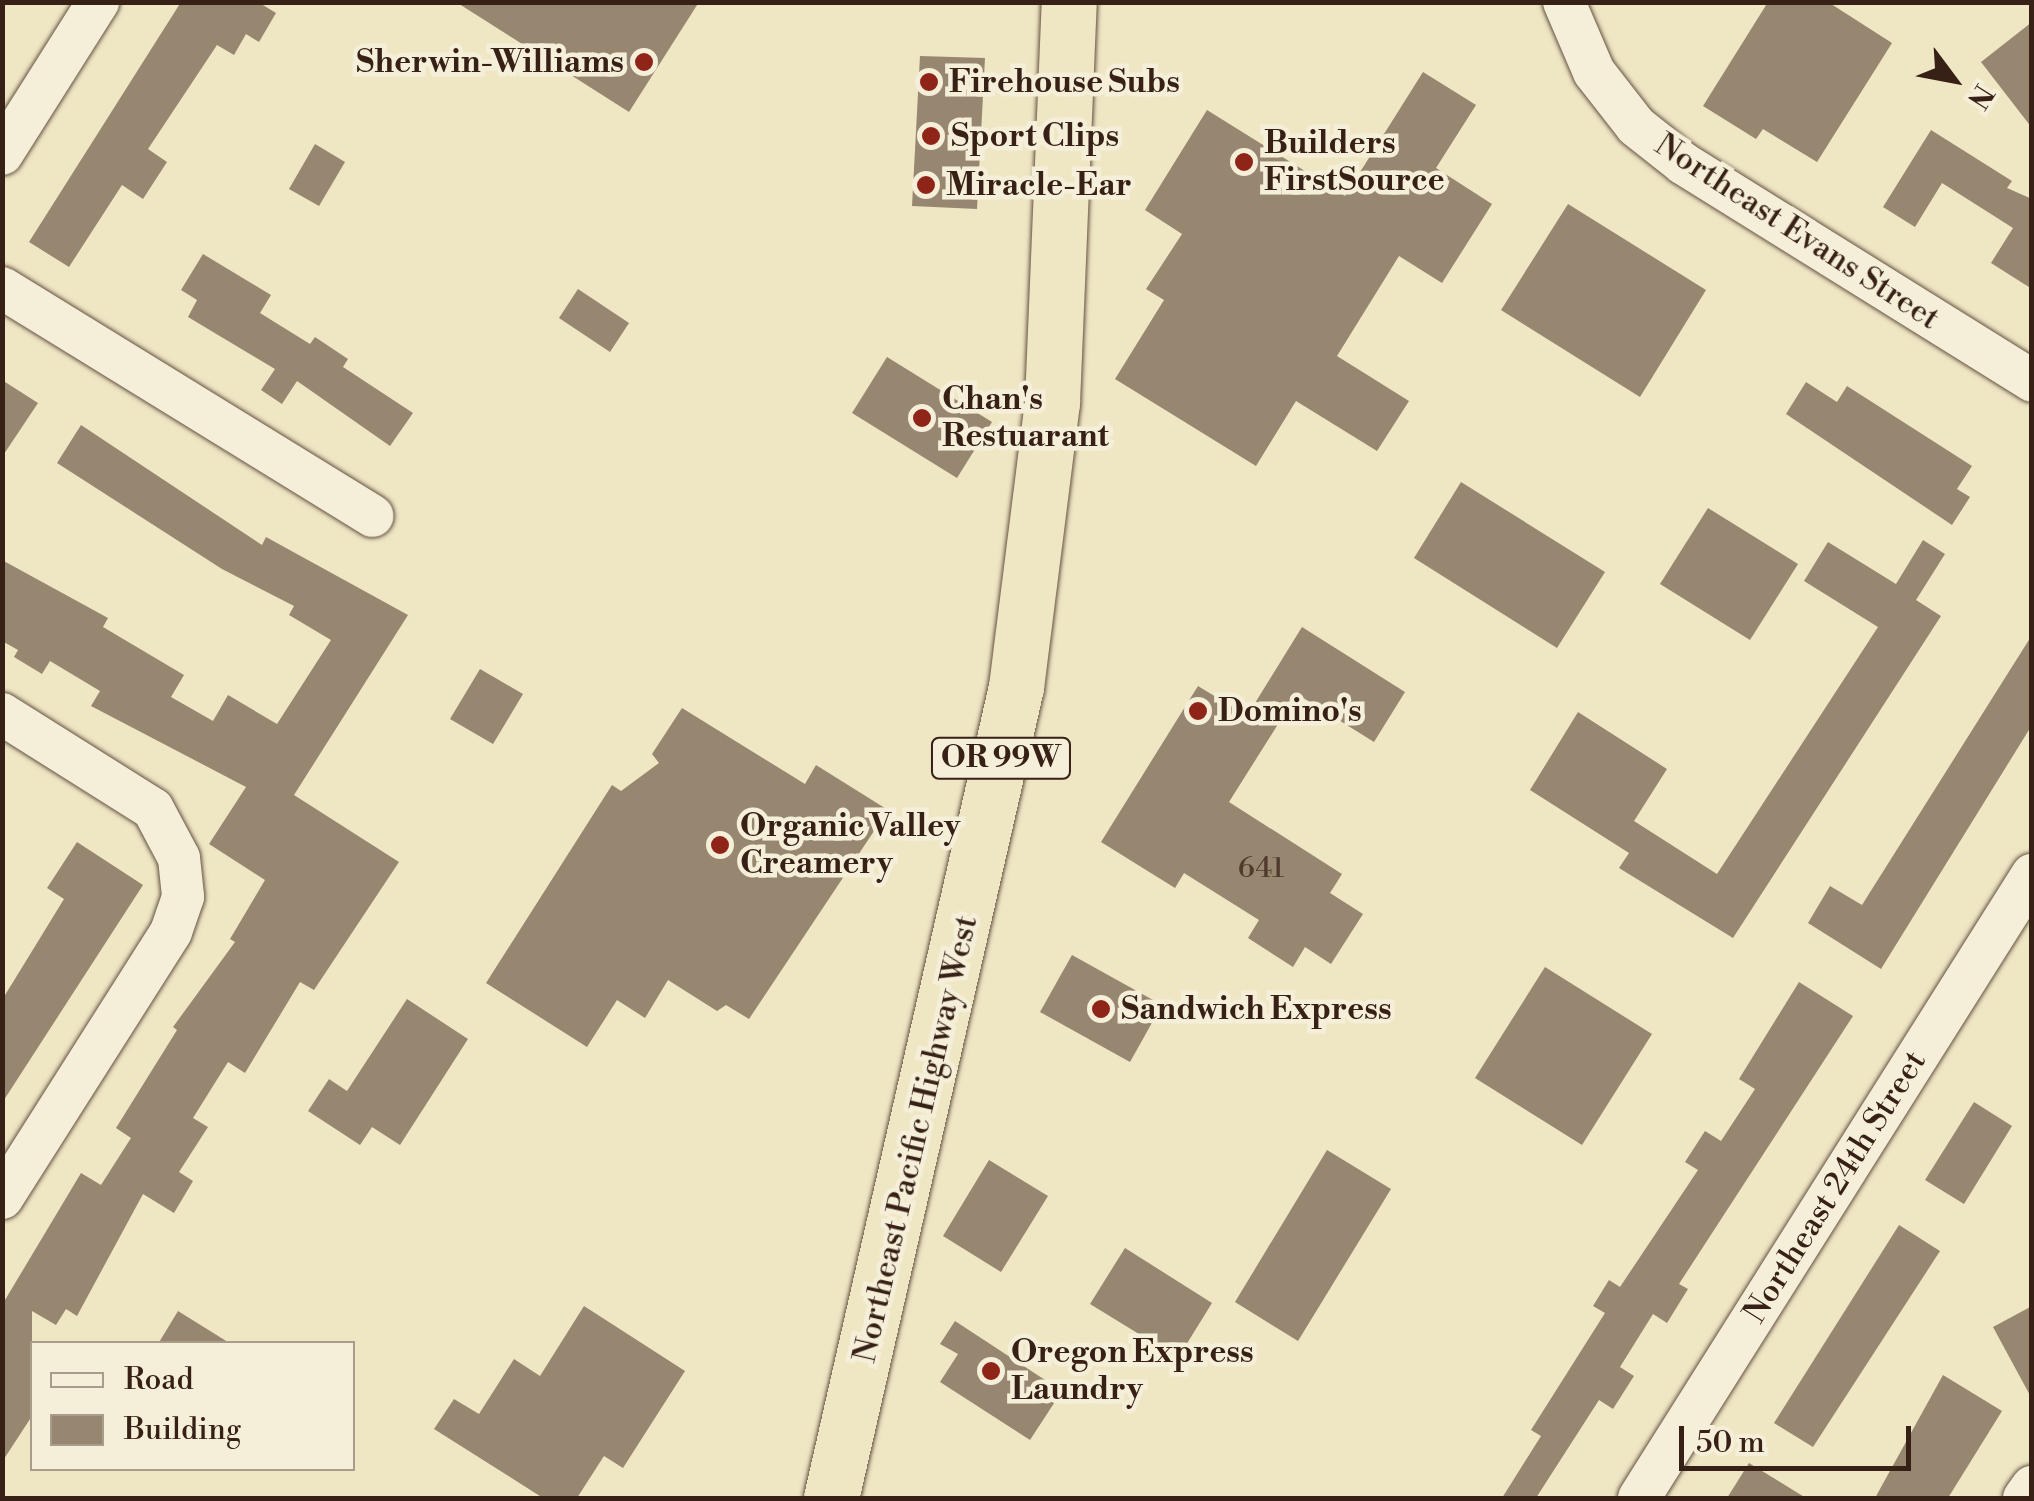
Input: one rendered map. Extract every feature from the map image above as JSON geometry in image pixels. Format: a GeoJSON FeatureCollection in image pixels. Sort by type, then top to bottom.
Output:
{"type":"FeatureCollection","features":[{"type":"Feature","properties":{"kind":"highway","name":"Northeast Pacific Highway West"},"geometry":{"type":"LineString","coordinates":[[830,1498],[1016,687],[1052,390],[1070,2]]}},
{"type":"Feature","properties":{"kind":"street"},"geometry":{"type":"LineString","coordinates":[[2,154],[98,2]]}},
{"type":"Feature","properties":{"kind":"street","name":"Northeast Evans Street"},"geometry":{"type":"LineString","coordinates":[[1564,2],[1594,72],[1660,145],[2032,381]]}},
{"type":"Feature","properties":{"kind":"street"},"geometry":{"type":"LineString","coordinates":[[2,288],[372,516]]}},
{"type":"Feature","properties":{"kind":"street"},"geometry":{"type":"LineString","coordinates":[[2,714],[153,809],[179,858],[183,897],[171,932],[2,1198]]}},
{"type":"Feature","properties":{"kind":"street","name":"Northeast 24th Street"},"geometry":{"type":"LineString","coordinates":[[1639,1498],[2032,875]]}},
{"type":"Feature","properties":{"kind":"street"},"geometry":{"type":"LineString","coordinates":[[2024,1498],[2032,1487]]}},
{"type":"Feature","properties":{"kind":"building"},"geometry":{"type":"Polygon","coordinates":[[[181,2],[258,2],[276,13],[259,42],[246,34],[234,55],[217,45],[148,149],[167,162],[143,199],[122,185],[69,267],[29,242],[181,2]]]}},
{"type":"Feature","properties":{"kind":"building"},"geometry":{"type":"Polygon","coordinates":[[[456,2],[699,2],[629,112],[456,2]]]}},
{"type":"Feature","properties":{"kind":"building"},"geometry":{"type":"Polygon","coordinates":[[[1768,2],[1828,2],[1892,43],[1817,162],[1763,129],[1756,139],[1703,106],[1768,2]]]}},
{"type":"Feature","properties":{"kind":"building"},"geometry":{"type":"Polygon","coordinates":[[[2032,22],[2032,128],[1981,62],[2032,22]]]}},
{"type":"Feature","properties":{"kind":"building"},"geometry":{"type":"Polygon","coordinates":[[[920,56],[985,58],[977,209],[912,206],[920,56]]]}},
{"type":"Feature","properties":{"kind":"building"},"geometry":{"type":"Polygon","coordinates":[[[1423,72],[1476,105],[1436,168],[1492,204],[1442,283],[1399,256],[1337,356],[1409,401],[1377,451],[1296,401],[1256,466],[1115,379],[1164,300],[1146,289],[1182,234],[1145,210],[1207,110],[1345,196],[1423,72]]]}},
{"type":"Feature","properties":{"kind":"building"},"geometry":{"type":"Polygon","coordinates":[[[1931,130],[2012,181],[2007,188],[2032,199],[2032,289],[1991,263],[2013,228],[1942,183],[1915,227],[1883,207],[1931,130]]]}},
{"type":"Feature","properties":{"kind":"building"},"geometry":{"type":"Polygon","coordinates":[[[315,144],[345,162],[319,206],[289,189],[315,144]]]}},
{"type":"Feature","properties":{"kind":"building"},"geometry":{"type":"Polygon","coordinates":[[[1568,204],[1706,290],[1640,397],[1501,310],[1568,204]]]}},
{"type":"Feature","properties":{"kind":"building"},"geometry":{"type":"Polygon","coordinates":[[[203,254],[271,295],[260,313],[310,344],[315,337],[348,359],[343,367],[413,413],[390,446],[297,381],[282,404],[261,390],[275,369],[188,317],[197,300],[181,290],[203,254]]]}},
{"type":"Feature","properties":{"kind":"building"},"geometry":{"type":"Polygon","coordinates":[[[578,289],[629,323],[610,352],[559,318],[578,289]]]}},
{"type":"Feature","properties":{"kind":"building","name":"Chan's Restuarant"},"geometry":{"type":"Polygon","coordinates":[[[887,357],[992,422],[957,478],[852,413],[887,357]]]}},
{"type":"Feature","properties":{"kind":"building"},"geometry":{"type":"Polygon","coordinates":[[[2,380],[38,403],[2,457],[2,380]]]}},
{"type":"Feature","properties":{"kind":"building"},"geometry":{"type":"Polygon","coordinates":[[[1806,382],[1837,402],[1847,386],[1972,466],[1957,489],[1970,497],[1952,525],[1786,414],[1806,382]]]}},
{"type":"Feature","properties":{"kind":"building"},"geometry":{"type":"Polygon","coordinates":[[[81,425],[262,545],[266,537],[408,615],[294,795],[399,862],[314,990],[300,982],[245,1073],[228,1062],[193,1118],[208,1127],[179,1172],[193,1181],[174,1213],[143,1194],[77,1316],[66,1309],[56,1325],[32,1311],[30,1419],[2,1462],[2,1305],[81,1173],[101,1185],[131,1138],[116,1128],[177,1030],[173,1027],[235,942],[230,939],[265,880],[209,844],[246,787],[91,706],[100,691],[50,661],[42,674],[14,657],[18,650],[2,641],[2,560],[108,618],[103,627],[184,675],[171,697],[213,721],[228,695],[277,724],[331,640],[289,615],[294,606],[222,569],[57,463],[81,425]]]}},
{"type":"Feature","properties":{"kind":"building"},"geometry":{"type":"Polygon","coordinates":[[[1461,482],[1605,572],[1557,648],[1414,558],[1461,482]]]}},
{"type":"Feature","properties":{"kind":"building"},"geometry":{"type":"Polygon","coordinates":[[[1708,508],[1798,564],[1750,640],[1660,584],[1708,508]]]}},
{"type":"Feature","properties":{"kind":"building"},"geometry":{"type":"Polygon","coordinates":[[[1923,540],[1945,554],[1916,600],[1941,616],[1733,938],[1619,868],[1629,853],[1530,790],[1578,712],[1667,769],[1634,821],[1717,874],[1878,627],[1804,581],[1828,542],[1896,584],[1923,540]]]}},
{"type":"Feature","properties":{"kind":"building"},"geometry":{"type":"Polygon","coordinates":[[[1302,627],[1405,692],[1374,742],[1297,694],[1229,802],[1342,874],[1330,893],[1363,914],[1331,964],[1305,947],[1293,967],[1248,938],[1259,920],[1184,873],[1175,888],[1101,842],[1198,686],[1247,716],[1302,627]]]}},
{"type":"Feature","properties":{"kind":"building"},"geometry":{"type":"Polygon","coordinates":[[[2032,635],[2032,725],[1881,969],[1808,923],[1830,886],[1862,905],[2032,635]]]}},
{"type":"Feature","properties":{"kind":"building"},"geometry":{"type":"Polygon","coordinates":[[[480,669],[523,694],[493,744],[450,719],[480,669]]]}},
{"type":"Feature","properties":{"kind":"building","name":"Organic Valley Creamery"},"geometry":{"type":"Polygon","coordinates":[[[682,708],[805,784],[816,765],[888,810],[749,1019],[726,1005],[717,1011],[668,980],[645,1018],[617,1000],[587,1047],[486,983],[612,785],[621,791],[659,763],[652,754],[682,708]]]}},
{"type":"Feature","properties":{"kind":"building"},"geometry":{"type":"Polygon","coordinates":[[[77,842],[143,885],[2,1103],[2,1000],[64,899],[47,888],[77,842]]]}},
{"type":"Feature","properties":{"kind":"building","name":"Sandwich Express"},"geometry":{"type":"Polygon","coordinates":[[[1072,955],[1162,1005],[1130,1062],[1040,1012],[1072,955]]]}},
{"type":"Feature","properties":{"kind":"building"},"geometry":{"type":"Polygon","coordinates":[[[1545,967],[1652,1034],[1582,1145],[1475,1078],[1545,967]]]}},
{"type":"Feature","properties":{"kind":"building"},"geometry":{"type":"Polygon","coordinates":[[[1799,982],[1853,1016],[1679,1284],[1688,1289],[1667,1323],[1653,1314],[1620,1367],[1634,1376],[1613,1409],[1599,1400],[1536,1498],[1502,1498],[1541,1436],[1531,1430],[1605,1313],[1593,1306],[1609,1280],[1620,1287],[1698,1170],[1685,1162],[1705,1131],[1721,1141],[1755,1089],[1739,1079],[1799,982]]]}},
{"type":"Feature","properties":{"kind":"building"},"geometry":{"type":"Polygon","coordinates":[[[407,999],[468,1039],[400,1145],[372,1127],[360,1145],[308,1111],[329,1079],[347,1091],[407,999]]]}},
{"type":"Feature","properties":{"kind":"building"},"geometry":{"type":"Polygon","coordinates":[[[1974,1102],[2012,1126],[1964,1204],[1925,1180],[1974,1102]]]}},
{"type":"Feature","properties":{"kind":"building"},"geometry":{"type":"Polygon","coordinates":[[[1327,1150],[1391,1189],[1298,1341],[1235,1302],[1327,1150]]]}},
{"type":"Feature","properties":{"kind":"building"},"geometry":{"type":"Polygon","coordinates":[[[989,1160],[1048,1196],[1001,1272],[943,1236],[989,1160]]]}},
{"type":"Feature","properties":{"kind":"building"},"geometry":{"type":"Polygon","coordinates":[[[1899,1225],[1940,1251],[1813,1447],[1774,1423],[1899,1225]]]}},
{"type":"Feature","properties":{"kind":"building"},"geometry":{"type":"Polygon","coordinates":[[[1125,1248],[1212,1303],[1178,1358],[1090,1304],[1125,1248]]]}},
{"type":"Feature","properties":{"kind":"building"},"geometry":{"type":"Polygon","coordinates":[[[584,1306],[685,1371],[623,1468],[604,1456],[577,1498],[543,1498],[434,1429],[454,1399],[479,1414],[514,1359],[540,1376],[584,1306]]]}},
{"type":"Feature","properties":{"kind":"building"},"geometry":{"type":"Polygon","coordinates":[[[2032,1306],[2032,1399],[1993,1327],[2032,1306]]]}},
{"type":"Feature","properties":{"kind":"building"},"geometry":{"type":"Polygon","coordinates":[[[178,1311],[226,1341],[160,1341],[178,1311]]]}},
{"type":"Feature","properties":{"kind":"building"},"geometry":{"type":"Polygon","coordinates":[[[955,1321],[1062,1391],[1030,1440],[940,1382],[958,1354],[940,1344],[955,1321]]]}},
{"type":"Feature","properties":{"kind":"building"},"geometry":{"type":"Polygon","coordinates":[[[1943,1375],[2002,1411],[1948,1498],[1875,1498],[1943,1375]]]}},
{"type":"Feature","properties":{"kind":"building"},"geometry":{"type":"Polygon","coordinates":[[[1749,1463],[1806,1498],[1727,1498],[1749,1463]]]}},
{"type":"Feature","properties":{"kind":"place","name":"Sherwin-Williams"},"geometry":{"type":"Point","coordinates":[644,62]}},
{"type":"Feature","properties":{"kind":"place","name":"Firehouse Subs"},"geometry":{"type":"Point","coordinates":[929,82]}},
{"type":"Feature","properties":{"kind":"place","name":"Sport Clips"},"geometry":{"type":"Point","coordinates":[931,136]}},
{"type":"Feature","properties":{"kind":"place","name":"Builders FirstSource"},"geometry":{"type":"Point","coordinates":[1244,162]}},
{"type":"Feature","properties":{"kind":"place","name":"Miracle-Ear"},"geometry":{"type":"Point","coordinates":[926,185]}},
{"type":"Feature","properties":{"kind":"place","name":"Chan's Restuarant"},"geometry":{"type":"Point","coordinates":[922,418]}},
{"type":"Feature","properties":{"kind":"place","name":"Domino's"},"geometry":{"type":"Point","coordinates":[1198,711]}},
{"type":"Feature","properties":{"kind":"place","name":"Organic Valley Creamery"},"geometry":{"type":"Point","coordinates":[720,845]}},
{"type":"Feature","properties":{"kind":"place","name":"Sandwich Express"},"geometry":{"type":"Point","coordinates":[1101,1009]}},
{"type":"Feature","properties":{"kind":"place","name":"Oregon Express Laundry"},"geometry":{"type":"Point","coordinates":[991,1371]}}]}
